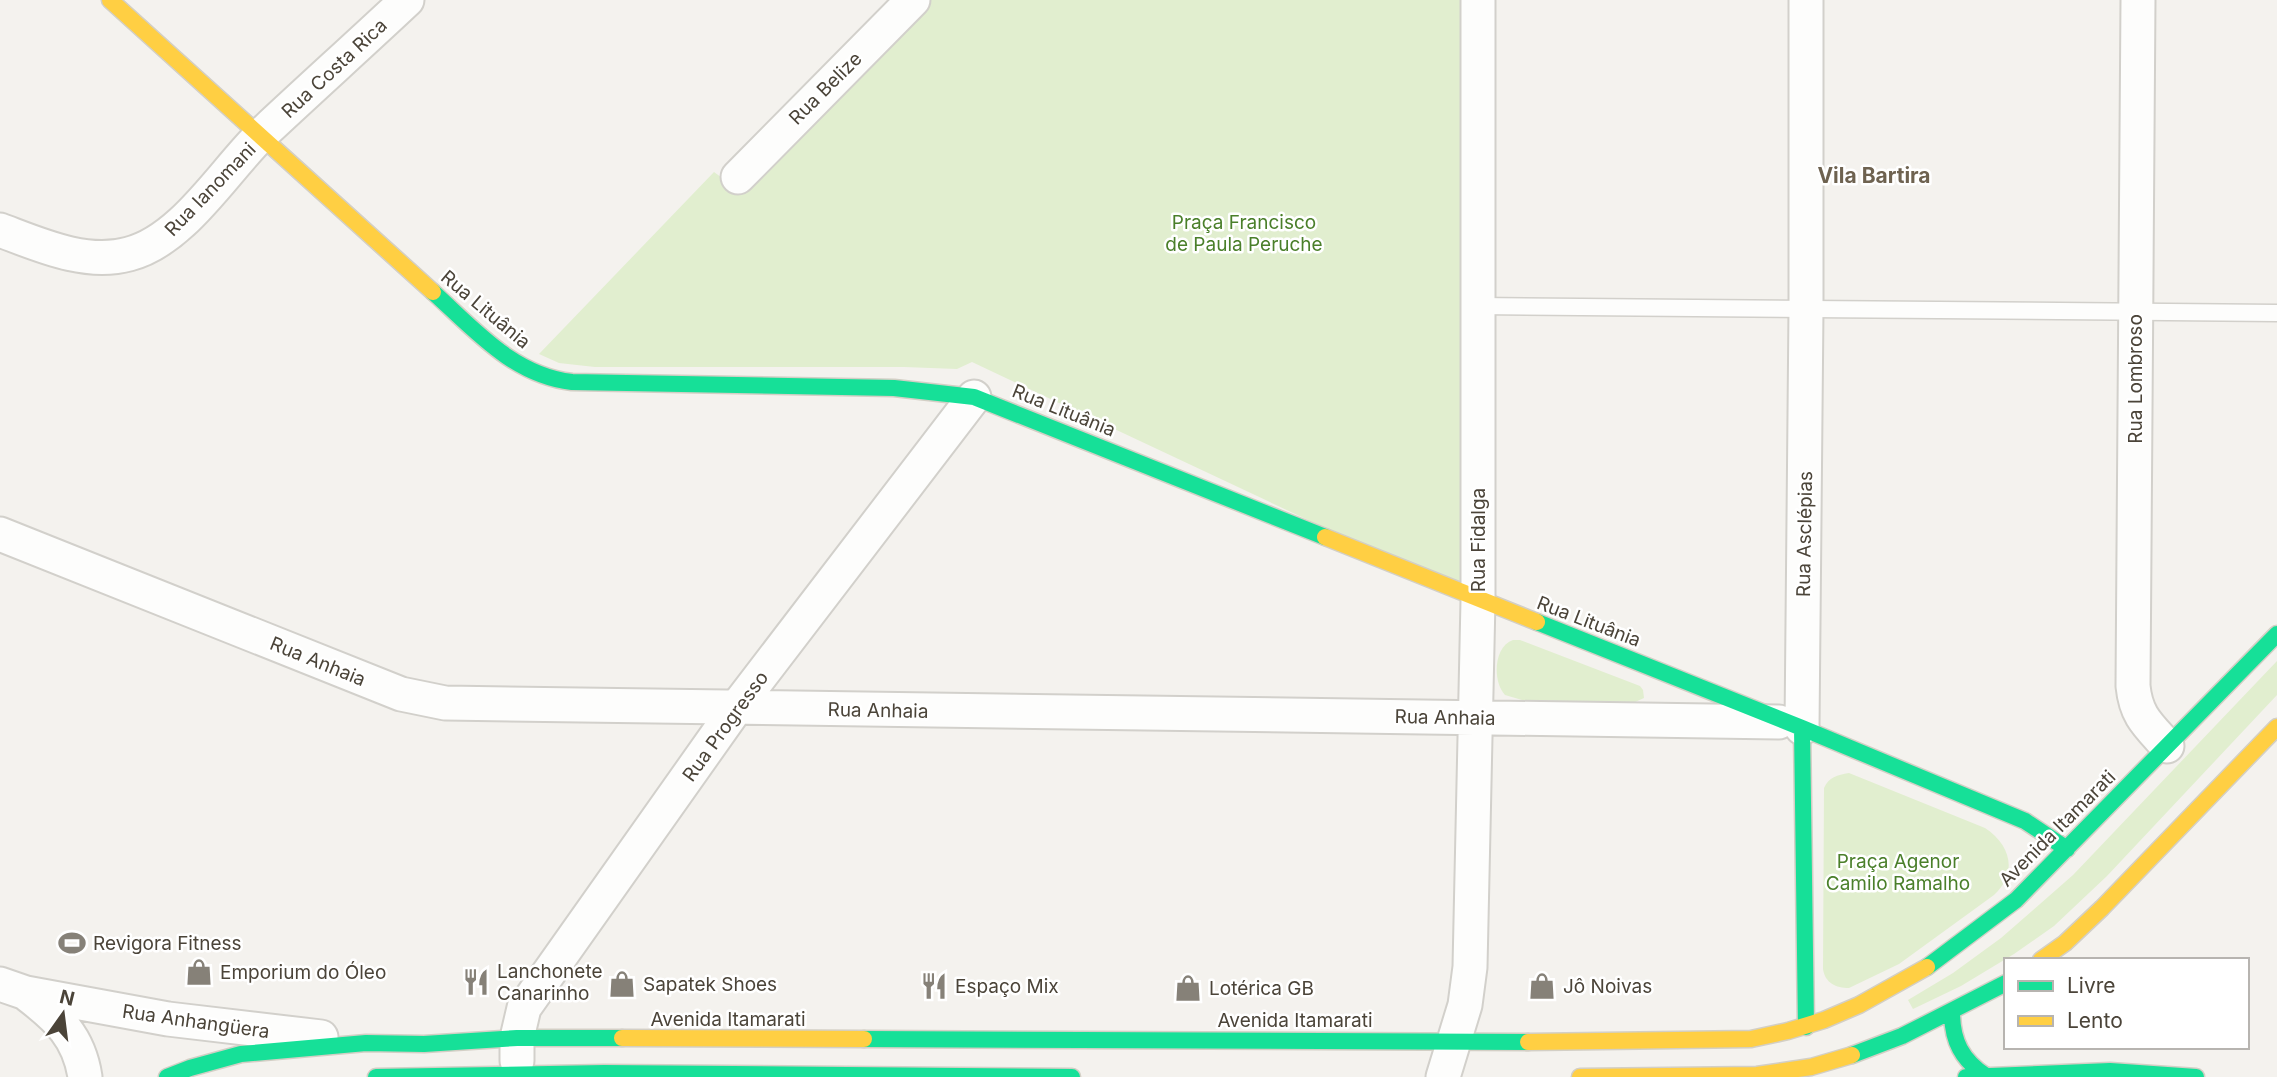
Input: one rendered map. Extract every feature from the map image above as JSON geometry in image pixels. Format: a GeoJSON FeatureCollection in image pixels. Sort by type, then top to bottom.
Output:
{"type":"FeatureCollection","features":[{"type":"Feature","properties":{"kind":"main road","name":"Rua Lituânia"},"geometry":{"type":"LineString","coordinates":[[110,0],[505,357],[536,374],[572,383],[894,388],[974,397],[1795,725],[2025,821],[2067,849]]}},
{"type":"Feature","properties":{"kind":"main road","name":"Avenida Itamarati"},"geometry":{"type":"LineString","coordinates":[[376,1077],[516,1038],[1454,1042],[1751,1040],[1806,1027],[1882,993],[1930,966],[1982,929],[2016,900],[2067,849],[2277,634]]}},
{"type":"Feature","properties":{"kind":"main road","name":"Rua Asclépias"},"geometry":{"type":"LineString","coordinates":[[1795,725],[1806,1027]]}},
{"type":"Feature","properties":{"kind":"main road"},"geometry":{"type":"LineString","coordinates":[[2044,958],[2065,943],[2102,908],[2277,727]]}},
{"type":"Feature","properties":{"kind":"main road"},"geometry":{"type":"LineString","coordinates":[[1580,1077],[1819,1073],[2004,985]]}},
{"type":"Feature","properties":{"kind":"main road"},"geometry":{"type":"LineString","coordinates":[[1952,1012],[1952,1031],[1958,1049],[1967,1062],[1986,1076]]}},
{"type":"Feature","properties":{"kind":"main road","name":"Avenida Itamarati"},"geometry":{"type":"LineString","coordinates":[[167,1077],[241,1054],[366,1043],[418,1066],[517,1073],[1072,1077]]}},
{"type":"Feature","properties":{"kind":"main road"},"geometry":{"type":"LineString","coordinates":[[1966,1077],[2125,1072],[2163,1072],[2196,1077]]}},
{"type":"Feature","properties":{"kind":"street","name":"Rua Costa Rica"},"geometry":{"type":"LineString","coordinates":[[260,136],[407,0]]}},
{"type":"Feature","properties":{"kind":"street","name":"Rua Belize"},"geometry":{"type":"LineString","coordinates":[[738,177],[913,0]]}},
{"type":"Feature","properties":{"kind":"street","name":"Rua Fidalga"},"geometry":{"type":"LineString","coordinates":[[1443,1077],[1465,1004],[1470,976],[1478,600],[1478,0]]}},
{"type":"Feature","properties":{"kind":"street","name":"Rua Asclépias"},"geometry":{"type":"LineString","coordinates":[[1795,725],[1806,309],[1806,0]]}},
{"type":"Feature","properties":{"kind":"street","name":"Rua Lombroso"},"geometry":{"type":"LineString","coordinates":[[2138,0],[2133,686],[2135,705],[2166,747]]}},
{"type":"Feature","properties":{"kind":"street","name":"Rua Ianomani"},"geometry":{"type":"LineString","coordinates":[[0,230],[50,249],[89,257],[108,258],[152,246],[175,230],[260,136]]}},
{"type":"Feature","properties":{"kind":"street","name":"Rua Progresso"},"geometry":{"type":"LineString","coordinates":[[517,1073],[516,1038],[524,1008],[736,708],[974,397]]}},
{"type":"Feature","properties":{"kind":"street","name":"Rua Anhaia"},"geometry":{"type":"LineString","coordinates":[[0,534],[401,694],[445,704],[1795,725]]}},
{"type":"Feature","properties":{"kind":"street","name":"Rua Anhangüera"},"geometry":{"type":"LineString","coordinates":[[13,988],[168,1019],[366,1043]]}},
{"type":"Feature","properties":{"kind":"street","name":"Rua Anhangüera"},"geometry":{"type":"LineString","coordinates":[[13,988],[57,1017],[79,1050],[85,1077]]}},
{"type":"Feature","properties":{"kind":"street","name":"Rua Asclépias"},"geometry":{"type":"LineString","coordinates":[[1806,1027],[1819,1073]]}},
{"type":"Feature","properties":{"kind":"street"},"geometry":{"type":"LineString","coordinates":[[691,1076],[701,1040]]}},
{"type":"Feature","properties":{"kind":"lane"},"geometry":{"type":"LineString","coordinates":[[1478,306],[2277,313]]}},
{"type":"Feature","properties":{"kind":"green space","name":"Praça Francisco de Paula Peruche"},"geometry":{"type":"Polygon","coordinates":[[[931,0],[1476,0],[1478,600],[972,362],[957,369],[595,367],[559,363],[539,354],[714,172],[740,191],[931,0]]]}},
{"type":"Feature","properties":{"kind":"green space"},"geometry":{"type":"Polygon","coordinates":[[[1513,640],[1520,640],[1640,686],[1644,698],[1633,703],[1522,700],[1505,695],[1498,681],[1497,664],[1502,649],[1513,640]]]}},
{"type":"Feature","properties":{"kind":"green space"},"geometry":{"type":"Polygon","coordinates":[[[2277,661],[2277,695],[2107,876],[2054,926],[2014,954],[1961,986],[1913,1009],[1908,1000],[1953,973],[2001,938],[2073,875],[2277,661]]]}},
{"type":"Feature","properties":{"kind":"green space","name":"Praça Agenor Camilo Ramalho"},"geometry":{"type":"Polygon","coordinates":[[[1849,773],[1985,828],[2006,851],[2009,869],[2002,887],[1994,895],[1899,964],[1849,988],[1832,984],[1823,969],[1824,788],[1834,777],[1849,773]]]}},
{"type":"Feature","properties":{"kind":"traffic: fast"},"geometry":{"type":"LineString","coordinates":[[433,292],[496,349],[531,370],[551,378],[572,382],[894,388],[974,397],[1325,537]]}},
{"type":"Feature","properties":{"kind":"traffic: fast"},"geometry":{"type":"LineString","coordinates":[[1537,622],[2025,821],[2067,849]]}},
{"type":"Feature","properties":{"kind":"traffic: fast"},"geometry":{"type":"LineString","coordinates":[[1927,967],[2016,900],[2277,634]]}},
{"type":"Feature","properties":{"kind":"traffic: fast"},"geometry":{"type":"LineString","coordinates":[[1802,728],[1806,1027]]}},
{"type":"Feature","properties":{"kind":"traffic: fast"},"geometry":{"type":"LineString","coordinates":[[1852,1055],[1902,1036],[2004,984]]}},
{"type":"Feature","properties":{"kind":"traffic: fast"},"geometry":{"type":"LineString","coordinates":[[1952,1012],[1954,1032],[1960,1049],[1986,1076]]}},
{"type":"Feature","properties":{"kind":"traffic: fast"},"geometry":{"type":"LineString","coordinates":[[167,1077],[241,1054],[366,1043],[424,1044],[517,1038],[622,1038]]}},
{"type":"Feature","properties":{"kind":"traffic: fast"},"geometry":{"type":"LineString","coordinates":[[864,1039],[1528,1042]]}},
{"type":"Feature","properties":{"kind":"traffic: fast"},"geometry":{"type":"LineString","coordinates":[[1966,1077],[2110,1071],[2196,1077]]}},
{"type":"Feature","properties":{"kind":"traffic: fast"},"geometry":{"type":"LineString","coordinates":[[376,1077],[604,1073],[1072,1077]]}},
{"type":"Feature","properties":{"kind":"traffic: slow"},"geometry":{"type":"LineString","coordinates":[[110,0],[433,292]]}},
{"type":"Feature","properties":{"kind":"traffic: slow"},"geometry":{"type":"LineString","coordinates":[[1325,537],[1537,622]]}},
{"type":"Feature","properties":{"kind":"traffic: slow"},"geometry":{"type":"LineString","coordinates":[[2044,958],[2065,943],[2102,908],[2277,727]]}},
{"type":"Feature","properties":{"kind":"traffic: slow"},"geometry":{"type":"LineString","coordinates":[[1528,1042],[1751,1039],[1824,1020],[1859,1005],[1927,967]]}},
{"type":"Feature","properties":{"kind":"traffic: slow"},"geometry":{"type":"LineString","coordinates":[[622,1038],[864,1039]]}},
{"type":"Feature","properties":{"kind":"traffic: slow"},"geometry":{"type":"LineString","coordinates":[[1580,1077],[1757,1075],[1811,1067],[1852,1055]]}},
{"type":"Feature","properties":{"kind":"place","name":"Revigora Fitness"},"geometry":{"type":"Point","coordinates":[72,943]}},
{"type":"Feature","properties":{"kind":"place","name":"Emporium do Óleo"},"geometry":{"type":"Point","coordinates":[199,972]}},
{"type":"Feature","properties":{"kind":"place","name":"Lanchonete Canarinho"},"geometry":{"type":"Point","coordinates":[476,982]}},
{"type":"Feature","properties":{"kind":"place","name":"Sapatek Shoes"},"geometry":{"type":"Point","coordinates":[622,984]}},
{"type":"Feature","properties":{"kind":"place","name":"Espaço Mix"},"geometry":{"type":"Point","coordinates":[934,986]}},
{"type":"Feature","properties":{"kind":"place","name":"Jô Noivas"},"geometry":{"type":"Point","coordinates":[1542,986]}},
{"type":"Feature","properties":{"kind":"place","name":"Lotérica GB"},"geometry":{"type":"Point","coordinates":[1188,988]}},
{"type":"Feature","properties":{"kind":"district","name":"Vila Bartira"},"geometry":{"type":"Point","coordinates":[1874,176]}}]}
